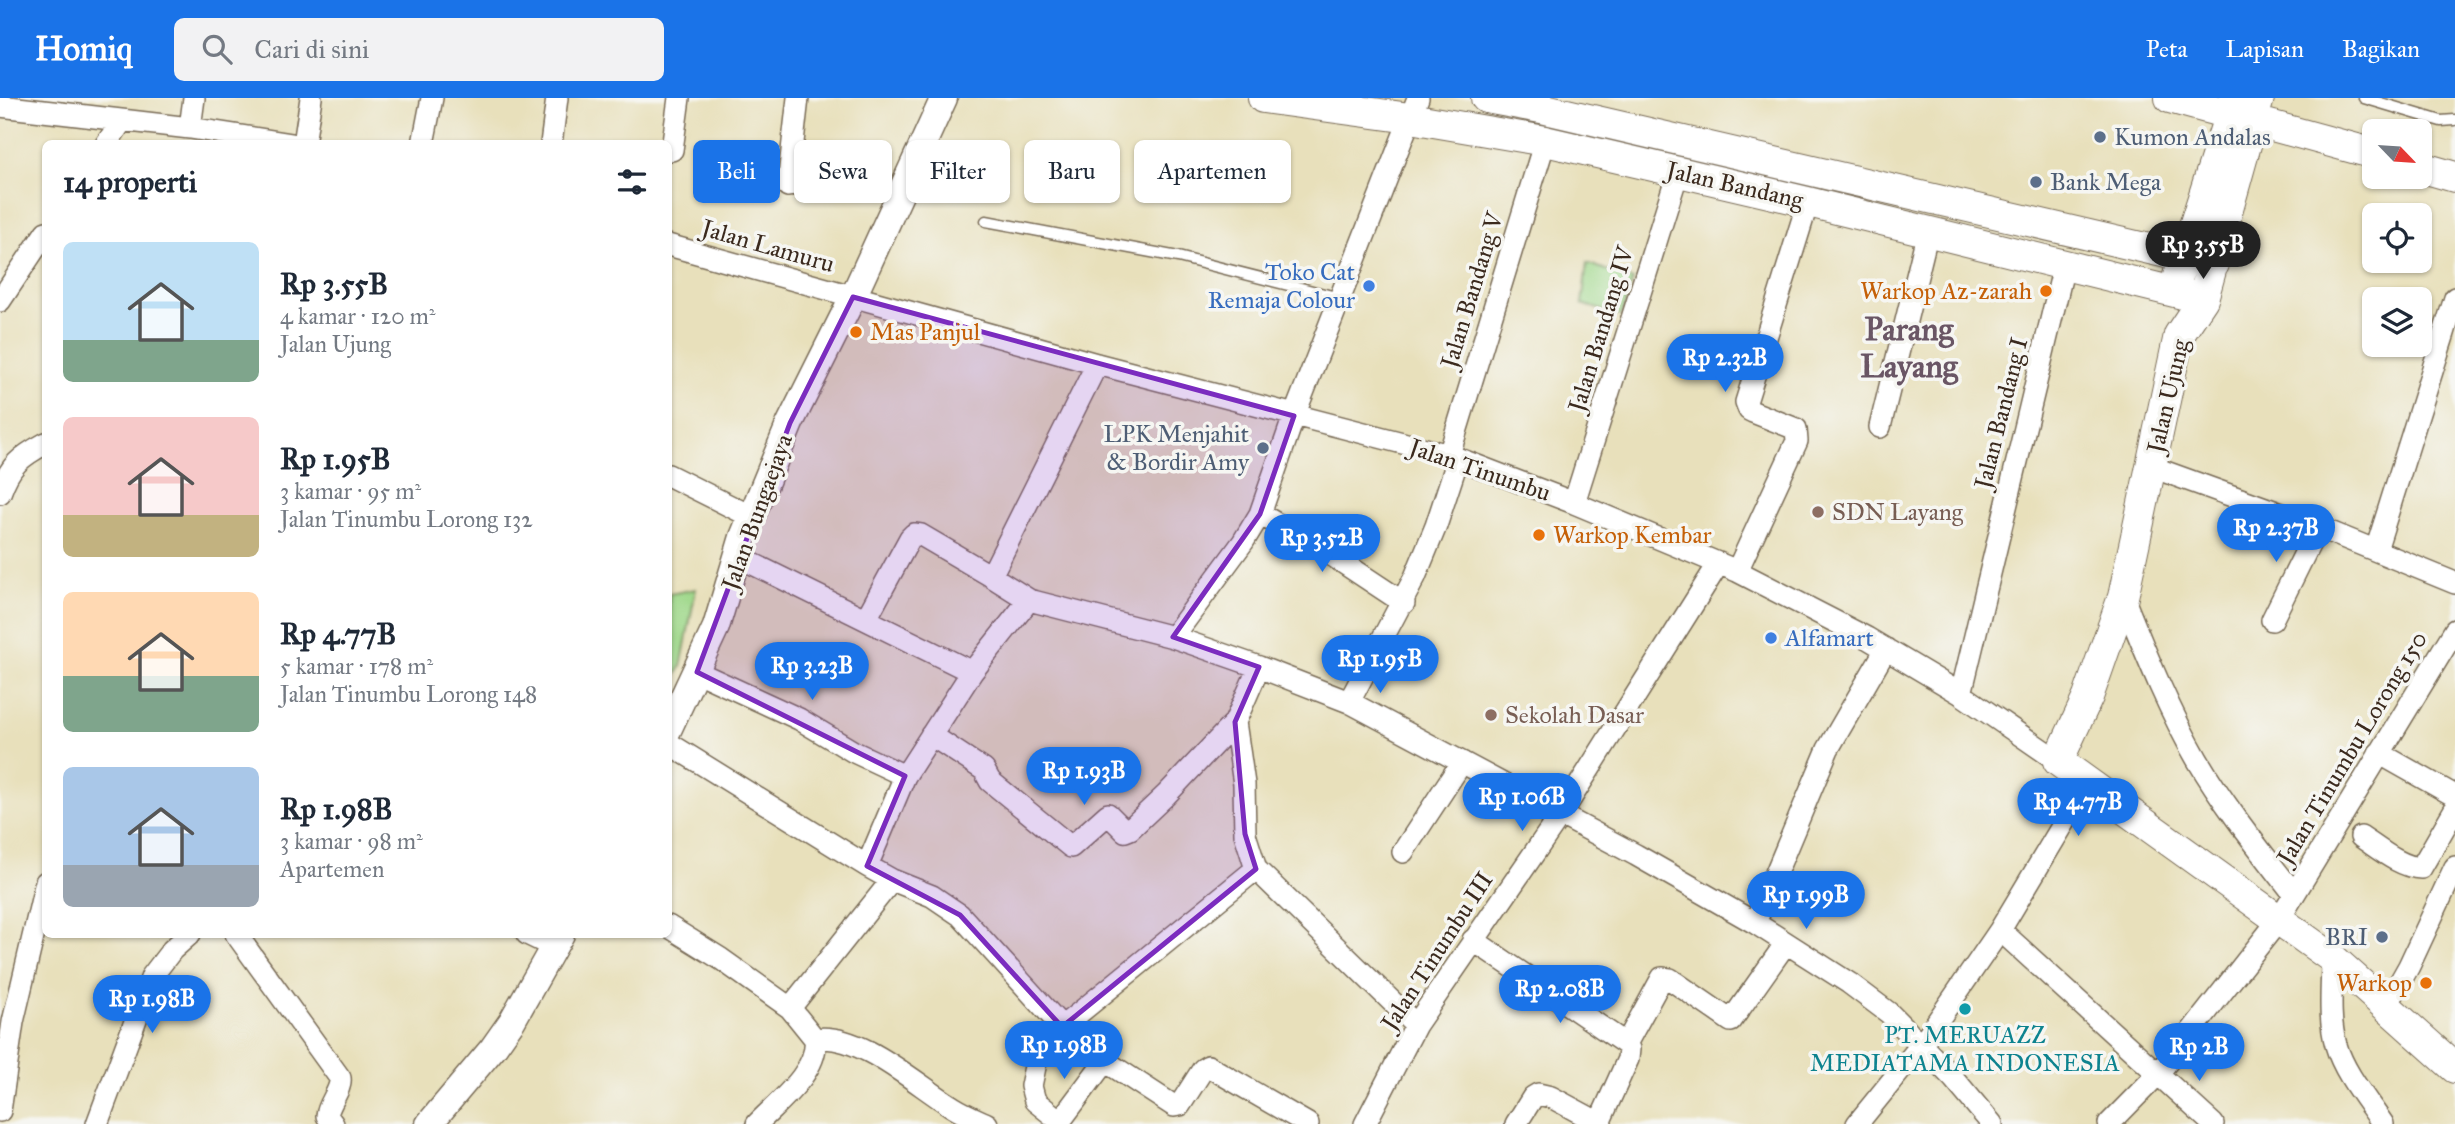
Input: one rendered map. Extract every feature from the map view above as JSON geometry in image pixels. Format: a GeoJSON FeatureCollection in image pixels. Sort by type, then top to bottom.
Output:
{"type":"FeatureCollection","features":[{"type":"Feature","properties":{"kind":"main road","name":"Jalan Bandang"},"geometry":{"type":"LineString","coordinates":[[1262,98],[1414,108],[2203,299]]}},
{"type":"Feature","properties":{"kind":"main road","name":"Jalan Bandang"},"geometry":{"type":"LineString","coordinates":[[1486,98],[1554,111],[2214,264]]}},
{"type":"Feature","properties":{"kind":"main road"},"geometry":{"type":"LineString","coordinates":[[2170,98],[2244,108],[2362,149]]}},
{"type":"Feature","properties":{"kind":"main road"},"geometry":{"type":"LineString","coordinates":[[2179,335],[2173,292],[2184,256],[2244,108]]}},
{"type":"Feature","properties":{"kind":"main road","name":"Jalan Ujung"},"geometry":{"type":"LineString","coordinates":[[2058,761],[2088,698],[2123,597],[2179,335],[2203,299],[2214,264],[2244,108]]}},
{"type":"Feature","properties":{"kind":"main road"},"geometry":{"type":"LineString","coordinates":[[2432,170],[2455,177]]}},
{"type":"Feature","properties":{"kind":"main road"},"geometry":{"type":"LineString","coordinates":[[2058,761],[2332,958],[2455,1068]]}},
{"type":"Feature","properties":{"kind":"street"},"geometry":{"type":"LineString","coordinates":[[190,128],[194,98]]}},
{"type":"Feature","properties":{"kind":"street"},"geometry":{"type":"LineString","coordinates":[[305,140],[311,98]]}},
{"type":"Feature","properties":{"kind":"street"},"geometry":{"type":"LineString","coordinates":[[425,140],[432,98]]}},
{"type":"Feature","properties":{"kind":"street"},"geometry":{"type":"LineString","coordinates":[[552,140],[557,98]]}},
{"type":"Feature","properties":{"kind":"street"},"geometry":{"type":"LineString","coordinates":[[672,150],[678,98]]}},
{"type":"Feature","properties":{"kind":"street"},"geometry":{"type":"LineString","coordinates":[[788,186],[798,98]]}},
{"type":"Feature","properties":{"kind":"street","name":"Jalan Bungaejaya"},"geometry":{"type":"LineString","coordinates":[[672,722],[716,627],[737,556],[796,411],[853,298],[944,98]]}},
{"type":"Feature","properties":{"kind":"street"},"geometry":{"type":"LineString","coordinates":[[0,106],[76,107],[122,121],[190,128],[241,140]]}},
{"type":"Feature","properties":{"kind":"street"},"geometry":{"type":"LineString","coordinates":[[1173,637],[1243,542],[1260,514],[1294,416],[1414,108]]}},
{"type":"Feature","properties":{"kind":"street"},"geometry":{"type":"LineString","coordinates":[[109,140],[122,121]]}},
{"type":"Feature","properties":{"kind":"street","name":"Jalan Bandang V"},"geometry":{"type":"LineString","coordinates":[[1349,702],[1404,603],[1436,526],[1545,141]]}},
{"type":"Feature","properties":{"kind":"street","name":"Jalan Bandang IV"},"geometry":{"type":"LineString","coordinates":[[1574,503],[1678,172]]}},
{"type":"Feature","properties":{"kind":"street","name":"Jalan Tinumbu III"},"geometry":{"type":"LineString","coordinates":[[1364,1124],[1416,1025],[1728,567],[1797,441],[1796,429],[1749,410],[1746,401],[1808,202]]}},
{"type":"Feature","properties":{"kind":"street"},"geometry":{"type":"LineString","coordinates":[[1880,427],[1928,231]]}},
{"type":"Feature","properties":{"kind":"street"},"geometry":{"type":"LineString","coordinates":[[0,300],[42,238]]}},
{"type":"Feature","properties":{"kind":"street","name":"Jalan Lamuru"},"geometry":{"type":"LineString","coordinates":[[672,246],[853,298]]}},
{"type":"Feature","properties":{"kind":"street","name":"Jalan Bandang I"},"geometry":{"type":"LineString","coordinates":[[1961,694],[2064,266]]}},
{"type":"Feature","properties":{"kind":"street","name":"Jalan Tinumbu"},"geometry":{"type":"LineString","coordinates":[[853,298],[1454,457],[1574,503],[1728,567],[1886,649],[1961,694],[2058,761]]}},
{"type":"Feature","properties":{"kind":"street"},"geometry":{"type":"LineString","coordinates":[[2376,550],[2455,298]]}},
{"type":"Feature","properties":{"kind":"street"},"geometry":{"type":"LineString","coordinates":[[991,576],[1097,364]]}},
{"type":"Feature","properties":{"kind":"street"},"geometry":{"type":"LineString","coordinates":[[0,493],[16,461],[42,445]]}},
{"type":"Feature","properties":{"kind":"street"},"geometry":{"type":"LineString","coordinates":[[2152,467],[2318,527],[2455,583]]}},
{"type":"Feature","properties":{"kind":"street"},"geometry":{"type":"LineString","coordinates":[[672,477],[752,517]]}},
{"type":"Feature","properties":{"kind":"street"},"geometry":{"type":"LineString","coordinates":[[1260,514],[1326,552],[1404,603]]}},
{"type":"Feature","properties":{"kind":"street"},"geometry":{"type":"LineString","coordinates":[[2272,620],[2318,527]]}},
{"type":"Feature","properties":{"kind":"street"},"geometry":{"type":"LineString","coordinates":[[866,620],[914,534],[921,535],[1029,600],[1173,637],[1349,702],[1561,814],[1755,923],[1849,983],[1889,1013],[1954,1079],[1992,1124]]}},
{"type":"Feature","properties":{"kind":"street"},"geometry":{"type":"LineString","coordinates":[[737,556],[972,672]]}},
{"type":"Feature","properties":{"kind":"street"},"geometry":{"type":"LineString","coordinates":[[2123,597],[2160,685],[2195,756],[2243,829],[2294,894]]}},
{"type":"Feature","properties":{"kind":"street"},"geometry":{"type":"LineString","coordinates":[[867,866],[905,776],[972,672],[1029,600]]}},
{"type":"Feature","properties":{"kind":"street","name":"Jalan Tinumbu Lorong 150"},"geometry":{"type":"LineString","coordinates":[[2109,1124],[2157,1074],[2278,921],[2455,630]]}},
{"type":"Feature","properties":{"kind":"street"},"geometry":{"type":"LineString","coordinates":[[1755,923],[1823,761],[1886,649]]}},
{"type":"Feature","properties":{"kind":"street"},"geometry":{"type":"LineString","coordinates":[[931,735],[984,769],[990,782],[1071,847],[1108,814],[1125,831],[1166,794],[1235,722],[1259,667]]}},
{"type":"Feature","properties":{"kind":"street"},"geometry":{"type":"LineString","coordinates":[[697,672],[799,719],[854,752],[905,776]]}},
{"type":"Feature","properties":{"kind":"street"},"geometry":{"type":"LineString","coordinates":[[1235,722],[1244,784],[1245,834],[1256,869],[1416,1025]]}},
{"type":"Feature","properties":{"kind":"street"},"geometry":{"type":"LineString","coordinates":[[672,745],[867,866],[892,880],[921,890],[960,915],[1062,1027],[1105,1061],[1178,1107],[1203,1069],[1208,1066],[1308,1124]]}},
{"type":"Feature","properties":{"kind":"street"},"geometry":{"type":"LineString","coordinates":[[2379,753],[2455,796]]}},
{"type":"Feature","properties":{"kind":"street"},"geometry":{"type":"LineString","coordinates":[[1403,852],[1462,762]]}},
{"type":"Feature","properties":{"kind":"street"},"geometry":{"type":"LineString","coordinates":[[1857,1124],[1921,1045],[2000,930],[2088,783]]}},
{"type":"Feature","properties":{"kind":"street"},"geometry":{"type":"LineString","coordinates":[[2361,837],[2414,868],[2421,868],[2455,809]]}},
{"type":"Feature","properties":{"kind":"street"},"geometry":{"type":"LineString","coordinates":[[2386,1007],[2409,966],[2455,867]]}},
{"type":"Feature","properties":{"kind":"street"},"geometry":{"type":"LineString","coordinates":[[1105,1061],[1065,1121],[1035,1101],[1031,1086],[1036,1062],[1062,1027],[1256,869]]}},
{"type":"Feature","properties":{"kind":"street"},"geometry":{"type":"LineString","coordinates":[[790,1008],[892,880]]}},
{"type":"Feature","properties":{"kind":"street"},"geometry":{"type":"LineString","coordinates":[[0,1111],[8,1004],[42,895]]}},
{"type":"Feature","properties":{"kind":"street"},"geometry":{"type":"LineString","coordinates":[[672,928],[712,952],[790,1008],[815,1039],[816,1048],[810,1066],[757,1124]]}},
{"type":"Feature","properties":{"kind":"street"},"geometry":{"type":"LineString","coordinates":[[2000,930],[2213,1124]]}},
{"type":"Feature","properties":{"kind":"street"},"geometry":{"type":"LineString","coordinates":[[97,1124],[152,976],[172,950],[186,938]]}},
{"type":"Feature","properties":{"kind":"street"},"geometry":{"type":"LineString","coordinates":[[239,938],[340,1078],[340,1085],[328,1109],[327,1116],[333,1124]]}},
{"type":"Feature","properties":{"kind":"street"},"geometry":{"type":"LineString","coordinates":[[1473,940],[1626,1044],[1629,1049],[1628,1059],[1600,1124],[1551,1097],[1538,1094],[1532,1097],[1516,1124]]}},
{"type":"Feature","properties":{"kind":"street"},"geometry":{"type":"LineString","coordinates":[[429,1124],[500,1039],[558,941]]}},
{"type":"Feature","properties":{"kind":"street"},"geometry":{"type":"LineString","coordinates":[[1626,1044],[1662,978],[1670,979],[1731,1021],[1786,943]]}},
{"type":"Feature","properties":{"kind":"street"},"geometry":{"type":"LineString","coordinates":[[2332,958],[2333,1032],[2336,1045],[2383,1124]]}},
{"type":"Feature","properties":{"kind":"street"},"geometry":{"type":"LineString","coordinates":[[815,1039],[828,1036],[870,1053],[955,1108],[987,1124]]}},
{"type":"Feature","properties":{"kind":"lane"},"geometry":{"type":"LineString","coordinates":[[2364,98],[2441,121],[2455,120]]}},
{"type":"Feature","properties":{"kind":"lane"},"geometry":{"type":"LineString","coordinates":[[986,220],[1178,257],[1340,298]]}},
{"type":"Feature","properties":{"kind":"highlighted area"},"geometry":{"type":"Polygon","coordinates":[[[853,297],[1294,416],[1260,514],[1173,637],[1259,667],[1235,722],[1245,834],[1256,869],[1062,1027],[960,915],[867,866],[905,776],[697,672],[790,423],[853,297]]]}},
{"type":"Feature","properties":{"kind":"green space"},"geometry":{"type":"Polygon","coordinates":[[[1587,263],[1633,280],[1621,316],[1582,304],[1587,263]]]}},
{"type":"Feature","properties":{"kind":"green space"},"geometry":{"type":"Polygon","coordinates":[[[696,589],[681,667],[672,682],[672,593],[696,589]]]}},
{"type":"Feature","properties":{"kind":"place","name":"Kumon Andalas"},"geometry":{"type":"Point","coordinates":[2100,137]}},
{"type":"Feature","properties":{"kind":"place","name":"Bank Mega"},"geometry":{"type":"Point","coordinates":[2036,182]}},
{"type":"Feature","properties":{"kind":"place","name":"Toko Cat Remaja Colour"},"geometry":{"type":"Point","coordinates":[1369,286]}},
{"type":"Feature","properties":{"kind":"place","name":"Warkop Az-zarah"},"geometry":{"type":"Point","coordinates":[2046,291]}},
{"type":"Feature","properties":{"kind":"place","name":"Mas Panjul"},"geometry":{"type":"Point","coordinates":[856,332]}},
{"type":"Feature","properties":{"kind":"place","name":"LPK Menjahit & Bordir Amy"},"geometry":{"type":"Point","coordinates":[1263,448]}},
{"type":"Feature","properties":{"kind":"place","name":"SDN Layang"},"geometry":{"type":"Point","coordinates":[1818,512]}},
{"type":"Feature","properties":{"kind":"place","name":"Warkop Kembar"},"geometry":{"type":"Point","coordinates":[1539,535]}},
{"type":"Feature","properties":{"kind":"place","name":"Alfamart"},"geometry":{"type":"Point","coordinates":[1771,638]}},
{"type":"Feature","properties":{"kind":"place","name":"Sekolah Dasar"},"geometry":{"type":"Point","coordinates":[1491,715]}},
{"type":"Feature","properties":{"kind":"place","name":"BRI"},"geometry":{"type":"Point","coordinates":[2382,937]}},
{"type":"Feature","properties":{"kind":"place","name":"Warkop"},"geometry":{"type":"Point","coordinates":[2426,983]}},
{"type":"Feature","properties":{"kind":"place","name":"PT. MERUAZZ MEDIATAMA INDONESIA"},"geometry":{"type":"Point","coordinates":[1965,1009]}},
{"type":"Feature","properties":{"kind":"district","name":"Parang Layang"},"geometry":{"type":"Point","coordinates":[1909,348]}}]}
